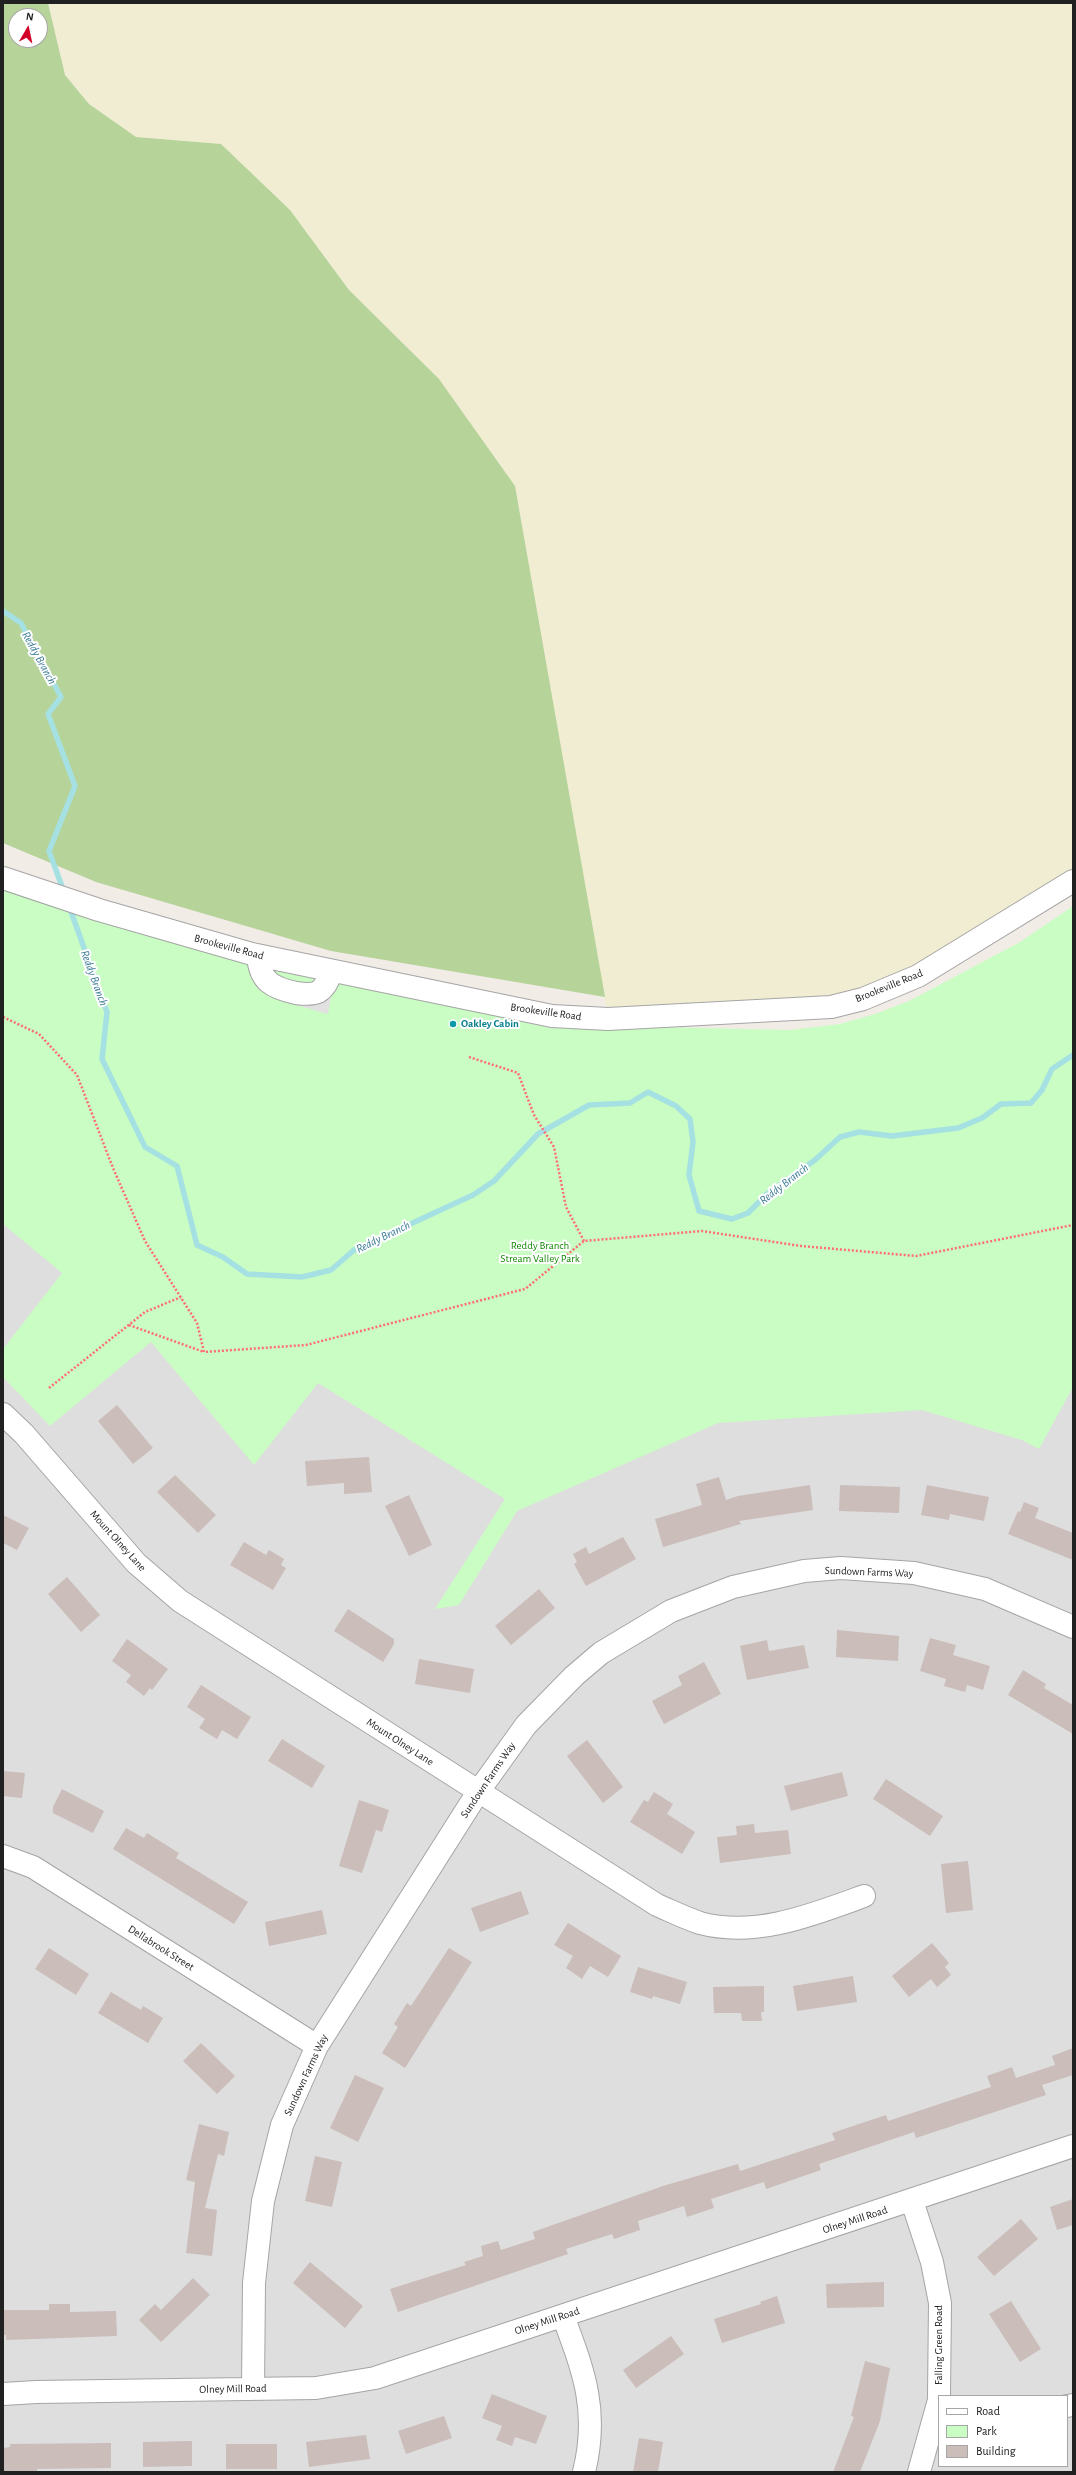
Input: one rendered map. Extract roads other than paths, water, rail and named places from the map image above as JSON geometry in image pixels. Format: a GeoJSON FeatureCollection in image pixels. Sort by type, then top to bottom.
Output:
{"type":"FeatureCollection","features":[{"type":"Feature","properties":{"kind":"street","name":"Brookeville Road"},"geometry":{"type":"LineString","coordinates":[[4,878],[99,910],[258,956],[552,1016],[608,1019],[831,1007],[863,999],[918,976],[1073,881]]}},
{"type":"Feature","properties":{"kind":"street","name":"Mount Olney Lane"},"geometry":{"type":"LineString","coordinates":[[3,1414],[24,1434],[136,1563],[180,1601],[657,1906],[700,1923],[740,1928],[768,1925],[804,1918],[864,1896]]}},
{"type":"Feature","properties":{"kind":"street","name":"Sundown Farms Way"},"geometry":{"type":"LineString","coordinates":[[253,2389],[254,2283],[263,2201],[282,2125],[317,2046],[478,1792],[526,1725],[574,1676],[602,1653],[671,1611],[733,1587],[804,1571],[841,1568],[914,1573],[985,1589],[1073,1627]]}},
{"type":"Feature","properties":{"kind":"street","name":"Dellabrook Street"},"geometry":{"type":"LineString","coordinates":[[3,1856],[33,1867],[317,2046]]}},
{"type":"Feature","properties":{"kind":"street","name":"Olney Mill Road"},"geometry":{"type":"LineString","coordinates":[[3,2394],[36,2392],[316,2388],[375,2378],[912,2201],[1073,2146]]}},
{"type":"Feature","properties":{"kind":"street","name":"Falling Green Road"},"geometry":{"type":"LineString","coordinates":[[912,2201],[932,2262],[940,2303],[939,2395]]}},
{"type":"Feature","properties":{"kind":"street"},"geometry":{"type":"LineString","coordinates":[[563,2316],[584,2371],[589,2404],[589,2453],[584,2472]]}},
{"type":"Feature","properties":{"kind":"street","name":"Falling Green Road"},"geometry":{"type":"LineString","coordinates":[[919,2472],[938,2404]]}},
{"type":"Feature","properties":{"kind":"waterway","name":"Reddy Branch"},"geometry":{"type":"LineString","coordinates":[[3,611],[21,623],[61,697],[48,714],[75,786],[49,851],[64,892]]}},
{"type":"Feature","properties":{"kind":"waterway","name":"Reddy Branch"},"geometry":{"type":"LineString","coordinates":[[69,906],[107,1012],[102,1059],[145,1147],[177,1166],[197,1245],[223,1257],[247,1274],[302,1277],[331,1270],[354,1250],[473,1195],[494,1181],[538,1134],[589,1105],[630,1103],[648,1092],[676,1106],[690,1119],[693,1142],[689,1175],[699,1211],[732,1219],[748,1213],[767,1194],[815,1160],[840,1137],[859,1132],[892,1136],[958,1128],[982,1118],[1001,1104],[1031,1103],[1042,1090],[1052,1069],[1073,1055]]}},
{"type":"Feature","properties":{"kind":"place","name":"Oakley Cabin"},"geometry":{"type":"Point","coordinates":[453,1024]}},
{"type":"Feature","properties":{"kind":"park label","name":"Reddy Branch Stream Valley Park"},"geometry":{"type":"Point","coordinates":[540,1252]}}]}
